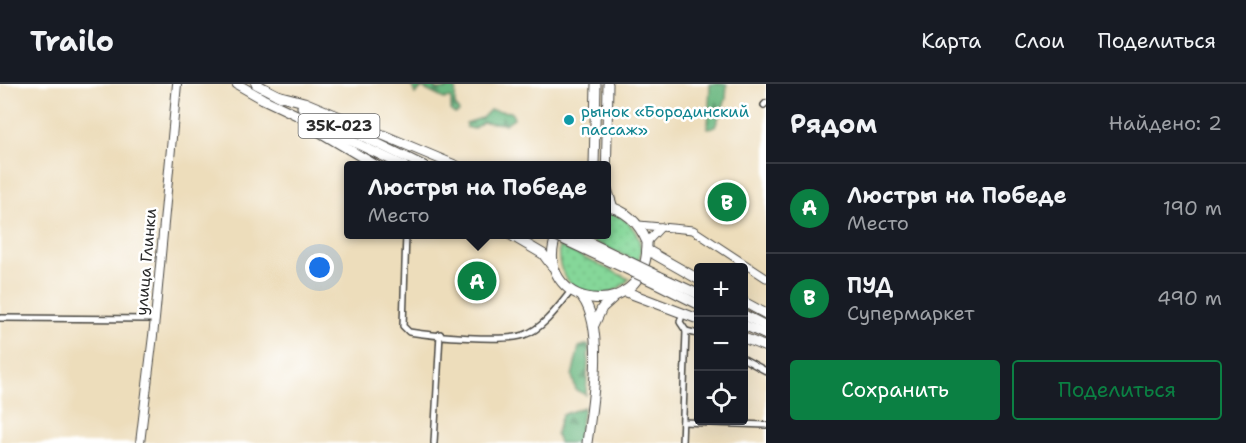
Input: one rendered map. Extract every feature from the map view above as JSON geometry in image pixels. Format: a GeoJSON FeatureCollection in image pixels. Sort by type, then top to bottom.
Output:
{"type":"FeatureCollection","features":[{"type":"Feature","properties":{"kind":"main road","name":"улица Глинки"},"geometry":{"type":"LineString","coordinates":[[140,443],[155,319],[177,84]]}},
{"type":"Feature","properties":{"kind":"main road","name":"35К-023"},"geometry":{"type":"LineString","coordinates":[[237,84],[300,117],[395,161]]}},
{"type":"Feature","properties":{"kind":"main road","name":"35К-023"},"geometry":{"type":"LineString","coordinates":[[256,84],[416,161]]}},
{"type":"Feature","properties":{"kind":"main road"},"geometry":{"type":"LineString","coordinates":[[594,161],[596,84]]}},
{"type":"Feature","properties":{"kind":"main road"},"geometry":{"type":"LineString","coordinates":[[606,161],[608,84]]}},
{"type":"Feature","properties":{"kind":"main road"},"geometry":{"type":"LineString","coordinates":[[277,95],[304,102],[447,161]]}},
{"type":"Feature","properties":{"kind":"main road"},"geometry":{"type":"LineString","coordinates":[[300,117],[315,131],[368,161]]}},
{"type":"Feature","properties":{"kind":"main road"},"geometry":{"type":"LineString","coordinates":[[594,325],[602,308],[613,297],[624,291],[642,272],[647,246],[639,225],[626,213],[611,207]]}},
{"type":"Feature","properties":{"kind":"main road"},"geometry":{"type":"LineString","coordinates":[[517,239],[543,254],[561,281],[571,291],[582,297],[599,300],[613,297]]}},
{"type":"Feature","properties":{"kind":"main road"},"geometry":{"type":"LineString","coordinates":[[554,268],[551,252],[555,239]]}},
{"type":"Feature","properties":{"kind":"main road"},"geometry":{"type":"LineString","coordinates":[[564,239],[658,280],[694,292]]}},
{"type":"Feature","properties":{"kind":"main road"},"geometry":{"type":"LineString","coordinates":[[581,239],[694,301]]}},
{"type":"Feature","properties":{"kind":"main road"},"geometry":{"type":"LineString","coordinates":[[647,246],[694,276]]}},
{"type":"Feature","properties":{"kind":"main road"},"geometry":{"type":"LineString","coordinates":[[624,291],[696,317]]}},
{"type":"Feature","properties":{"kind":"main road"},"geometry":{"type":"LineString","coordinates":[[582,297],[589,308],[594,325],[592,408],[587,443]]}},
{"type":"Feature","properties":{"kind":"main road"},"geometry":{"type":"LineString","coordinates":[[748,304],[766,314]]}},
{"type":"Feature","properties":{"kind":"main road"},"geometry":{"type":"LineString","coordinates":[[748,317],[766,326]]}},
{"type":"Feature","properties":{"kind":"main road"},"geometry":{"type":"LineString","coordinates":[[748,327],[766,335]]}},
{"type":"Feature","properties":{"kind":"main road"},"geometry":{"type":"LineString","coordinates":[[748,340],[766,347]]}},
{"type":"Feature","properties":{"kind":"street"},"geometry":{"type":"LineString","coordinates":[[639,225],[693,230],[766,278]]}},
{"type":"Feature","properties":{"kind":"street"},"geometry":{"type":"LineString","coordinates":[[647,246],[661,227]]}},
{"type":"Feature","properties":{"kind":"street"},"geometry":{"type":"LineString","coordinates":[[406,239],[404,326],[409,332],[498,338],[524,336],[540,326],[571,291]]}},
{"type":"Feature","properties":{"kind":"street"},"geometry":{"type":"LineString","coordinates":[[682,443],[686,331],[680,322],[683,312]]}},
{"type":"Feature","properties":{"kind":"street"},"geometry":{"type":"LineString","coordinates":[[0,318],[155,319]]}},
{"type":"Feature","properties":{"kind":"street"},"geometry":{"type":"LineString","coordinates":[[686,331],[694,333]]}},
{"type":"Feature","properties":{"kind":"street"},"geometry":{"type":"LineString","coordinates":[[434,443],[440,334]]}},
{"type":"Feature","properties":{"kind":"street"},"geometry":{"type":"LineString","coordinates":[[748,360],[766,371]]}},
{"type":"Feature","properties":{"kind":"street"},"geometry":{"type":"LineString","coordinates":[[683,422],[766,425]]}},
{"type":"Feature","properties":{"kind":"green space"},"geometry":{"type":"Polygon","coordinates":[[[407,84],[434,84],[437,90],[447,89],[450,84],[456,84],[455,104],[459,112],[455,114],[451,111],[451,98],[444,99],[422,88],[415,94],[412,86],[407,84]]]}},
{"type":"Feature","properties":{"kind":"green space"},"geometry":{"type":"Polygon","coordinates":[[[710,84],[727,84],[726,99],[715,127],[708,128],[710,84]]]}},
{"type":"Feature","properties":{"kind":"green space"},"geometry":{"type":"Polygon","coordinates":[[[490,110],[511,112],[514,118],[505,124],[483,122],[473,129],[466,127],[466,123],[482,118],[490,110]]]}},
{"type":"Feature","properties":{"kind":"green space"},"geometry":{"type":"Polygon","coordinates":[[[611,213],[629,224],[638,237],[640,253],[638,262],[588,239],[611,239],[611,213]]]}},
{"type":"Feature","properties":{"kind":"green space"},"geometry":{"type":"Polygon","coordinates":[[[559,246],[629,279],[617,289],[605,294],[593,295],[581,291],[571,284],[564,274],[559,261],[559,246]]]}},
{"type":"Feature","properties":{"kind":"green space"},"geometry":{"type":"Polygon","coordinates":[[[589,345],[586,395],[576,390],[572,376],[579,347],[589,345]]]}},
{"type":"Feature","properties":{"kind":"green space"},"geometry":{"type":"Polygon","coordinates":[[[584,407],[578,443],[559,443],[556,434],[562,415],[584,407]]]}},
{"type":"Feature","properties":{"kind":"place","name":"рынок «Бородинский пассаж»"},"geometry":{"type":"Point","coordinates":[569,120]}},
{"type":"Feature","properties":{"kind":"place","name":"ПУД"},"geometry":{"type":"Point","coordinates":[727,202]}},
{"type":"Feature","properties":{"kind":"place","name":"Люстры на Победе"},"geometry":{"type":"Point","coordinates":[477,281]}}]}
